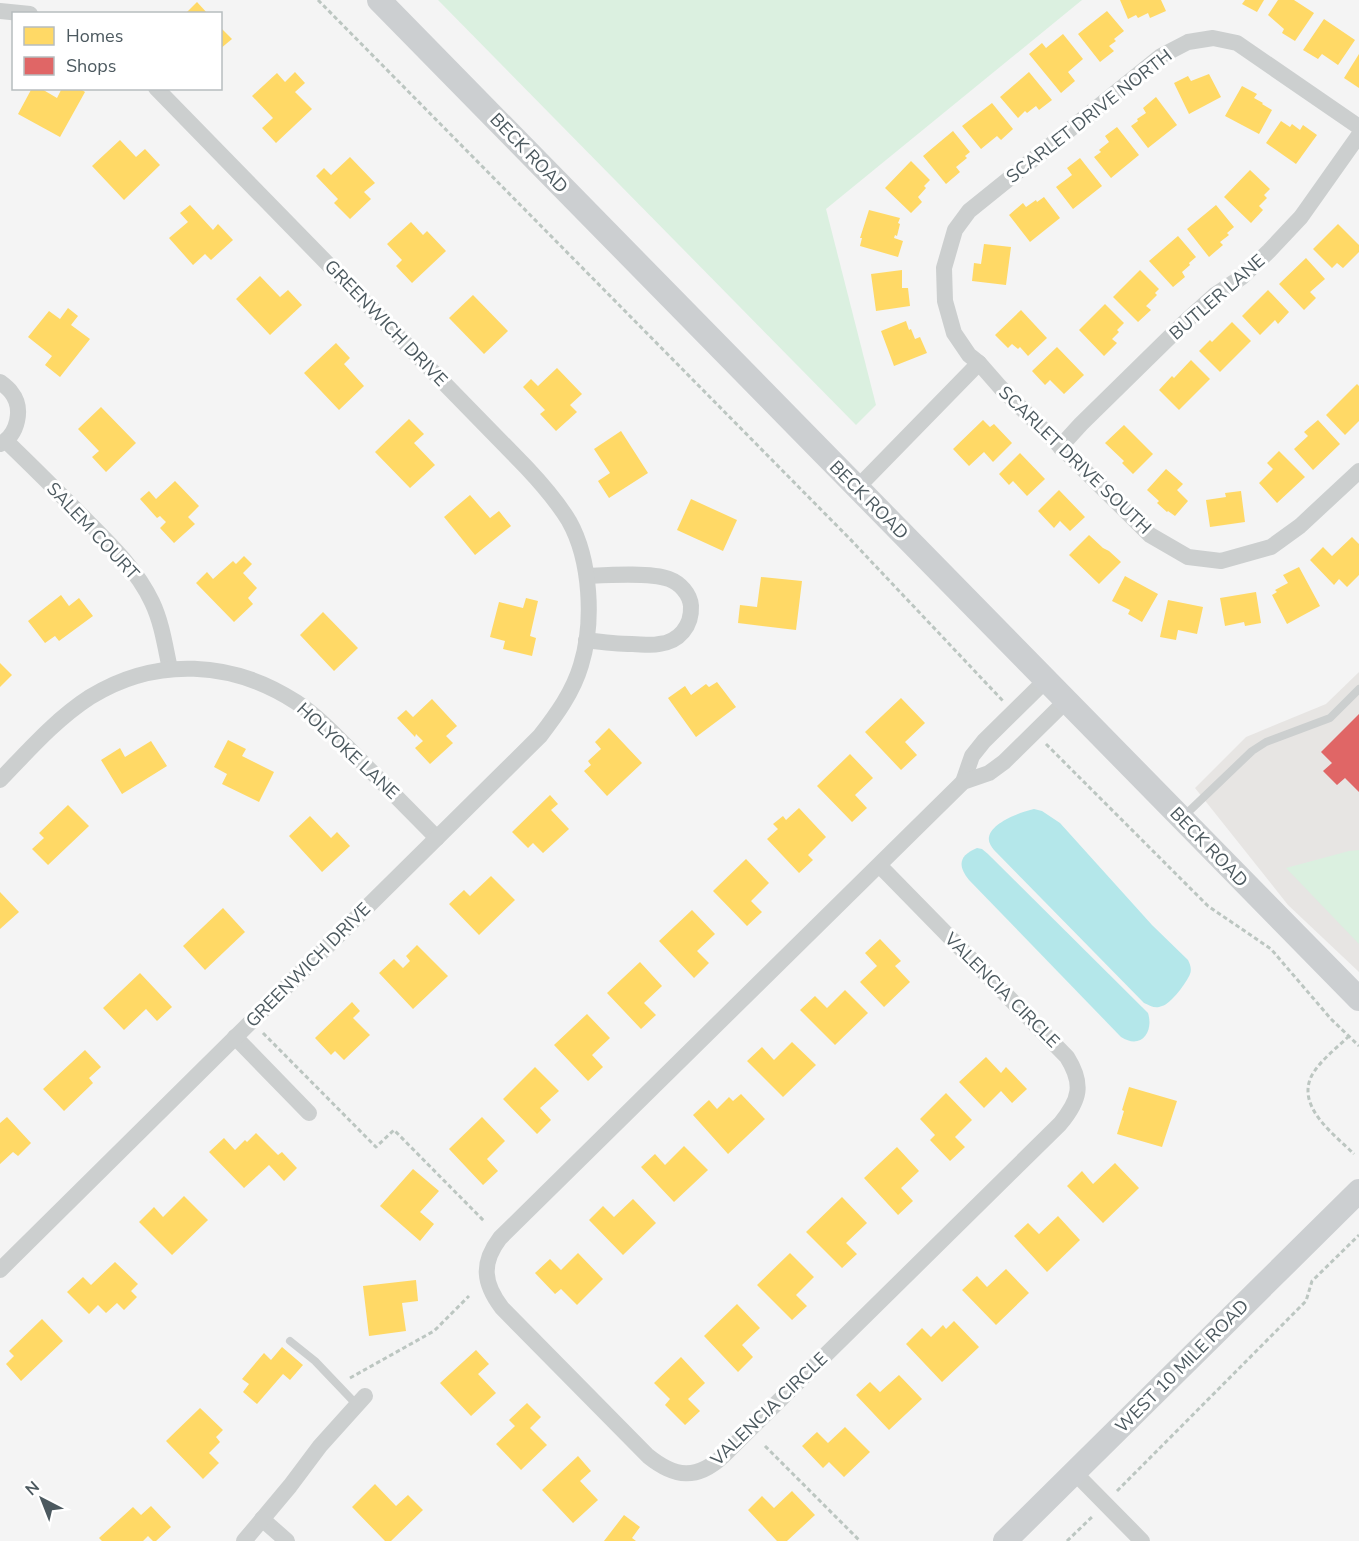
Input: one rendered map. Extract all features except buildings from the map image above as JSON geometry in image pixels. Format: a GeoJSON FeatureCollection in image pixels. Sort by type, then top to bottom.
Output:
{"type":"FeatureCollection","features":[{"type":"Feature","properties":{"kind":"main road","name":"BECK ROAD"},"geometry":{"type":"LineString","coordinates":[[379,0],[1359,999]]}},
{"type":"Feature","properties":{"kind":"main road","name":"WEST 10 MILE ROAD"},"geometry":{"type":"LineString","coordinates":[[1005,1541],[1359,1191]]}},
{"type":"Feature","properties":{"kind":"street","name":"SCARLET DRIVE NORTH"},"geometry":{"type":"LineString","coordinates":[[979,363],[969,355],[954,333],[945,301],[944,268],[955,230],[969,212],[1161,56],[1188,42],[1213,38],[1237,43],[1359,127]]}},
{"type":"Feature","properties":{"kind":"street","name":"GREENWICH DRIVE"},"geometry":{"type":"LineString","coordinates":[[0,1270],[540,736],[556,716],[570,692],[581,664],[586,640],[588,596],[583,556],[570,523],[543,485],[158,90]]}},
{"type":"Feature","properties":{"kind":"street","name":"BUTLER LANE"},"geometry":{"type":"LineString","coordinates":[[1060,447],[1185,322],[1215,296],[1242,277],[1269,251],[1301,217],[1359,135]]}},
{"type":"Feature","properties":{"kind":"street"},"geometry":{"type":"LineString","coordinates":[[857,488],[979,363]]}},
{"type":"Feature","properties":{"kind":"street","name":"SCARLET DRIVE SOUTH"},"geometry":{"type":"LineString","coordinates":[[979,363],[1000,387],[1150,535],[1188,557],[1221,561],[1271,547],[1300,526],[1359,471]]}},
{"type":"Feature","properties":{"kind":"street","name":"SALEM COURT"},"geometry":{"type":"LineString","coordinates":[[0,382],[12,393],[18,409],[16,426],[3,442],[106,540],[139,578],[152,601],[162,628],[170,669]]}},
{"type":"Feature","properties":{"kind":"street"},"geometry":{"type":"LineString","coordinates":[[586,640],[659,645],[681,634],[689,624],[691,615],[691,603],[687,595],[671,579],[651,576],[587,576]]}},
{"type":"Feature","properties":{"kind":"street","name":"HOLYOKE LANE"},"geometry":{"type":"LineString","coordinates":[[0,780],[58,722],[89,698],[120,682],[170,669],[196,668],[238,675],[280,692],[298,703],[339,739],[437,838]]}},
{"type":"Feature","properties":{"kind":"street","name":"VALENCIA CIRCLE"},"geometry":{"type":"LineString","coordinates":[[963,782],[972,756],[984,741],[1046,680]]}},
{"type":"Feature","properties":{"kind":"street","name":"VALENCIA CIRCLE"},"geometry":{"type":"LineString","coordinates":[[879,865],[1067,1057],[1074,1067],[1078,1083],[1074,1104],[1060,1124],[715,1463],[707,1468],[688,1473],[669,1470],[648,1456],[502,1308],[488,1282],[489,1255],[500,1238],[963,782],[989,773],[1004,762],[1066,701]]}},
{"type":"Feature","properties":{"kind":"street"},"geometry":{"type":"LineString","coordinates":[[235,1037],[309,1113]]}},
{"type":"Feature","properties":{"kind":"street"},"geometry":{"type":"LineString","coordinates":[[244,1541],[320,1446],[361,1401]]}},
{"type":"Feature","properties":{"kind":"street"},"geometry":{"type":"LineString","coordinates":[[1074,1472],[1142,1541]]}},
{"type":"Feature","properties":{"kind":"street"},"geometry":{"type":"LineString","coordinates":[[262,1519],[287,1541]]}},
{"type":"Feature","properties":{"kind":"lane"},"geometry":{"type":"LineString","coordinates":[[1182,819],[1252,751],[1266,742],[1330,718],[1359,689]]}},
{"type":"Feature","properties":{"kind":"lane"},"geometry":{"type":"LineString","coordinates":[[290,1341],[361,1401]]}},
{"type":"Feature","properties":{"kind":"path"},"geometry":{"type":"LineString","coordinates":[[318,0],[850,539],[1014,711]]}},
{"type":"Feature","properties":{"kind":"path"},"geometry":{"type":"LineString","coordinates":[[1034,732],[1208,906],[1270,949],[1359,1046]]}},
{"type":"Feature","properties":{"kind":"path"},"geometry":{"type":"LineString","coordinates":[[251,1021],[376,1147],[394,1130],[486,1222]]}},
{"type":"Feature","properties":{"kind":"path"},"geometry":{"type":"LineString","coordinates":[[1350,1036],[1318,1067],[1311,1078],[1308,1089],[1309,1101],[1318,1118],[1354,1154]]}},
{"type":"Feature","properties":{"kind":"path"},"geometry":{"type":"LineString","coordinates":[[1067,1541],[1306,1301],[1312,1281],[1359,1235]]}},
{"type":"Feature","properties":{"kind":"path"},"geometry":{"type":"LineString","coordinates":[[350,1378],[434,1331],[469,1296]]}},
{"type":"Feature","properties":{"kind":"path"},"geometry":{"type":"LineString","coordinates":[[765,1446],[860,1541]]}},
{"type":"Feature","properties":{"kind":"shaded area"},"geometry":{"type":"Polygon","coordinates":[[[1359,672],[1359,972],[1288,905],[1195,788],[1246,737],[1326,704],[1359,672]]]}},
{"type":"Feature","properties":{"kind":"green space"},"geometry":{"type":"Polygon","coordinates":[[[438,0],[1082,0],[826,209],[876,405],[856,425],[438,0]]]}},
{"type":"Feature","properties":{"kind":"green space"},"geometry":{"type":"Polygon","coordinates":[[[1359,850],[1359,944],[1286,868],[1359,850]]]}},
{"type":"Feature","properties":{"kind":"water"},"geometry":{"type":"Polygon","coordinates":[[[1034,809],[1042,811],[1060,823],[1152,925],[1188,960],[1191,970],[1188,978],[1166,1004],[1155,1007],[1144,1003],[994,850],[989,837],[995,827],[1015,815],[1034,809]]]}},
{"type":"Feature","properties":{"kind":"water"},"geometry":{"type":"Polygon","coordinates":[[[977,848],[988,854],[1148,1013],[1149,1027],[1144,1037],[1134,1041],[1121,1037],[969,880],[963,870],[963,858],[977,848]]]}}]}
